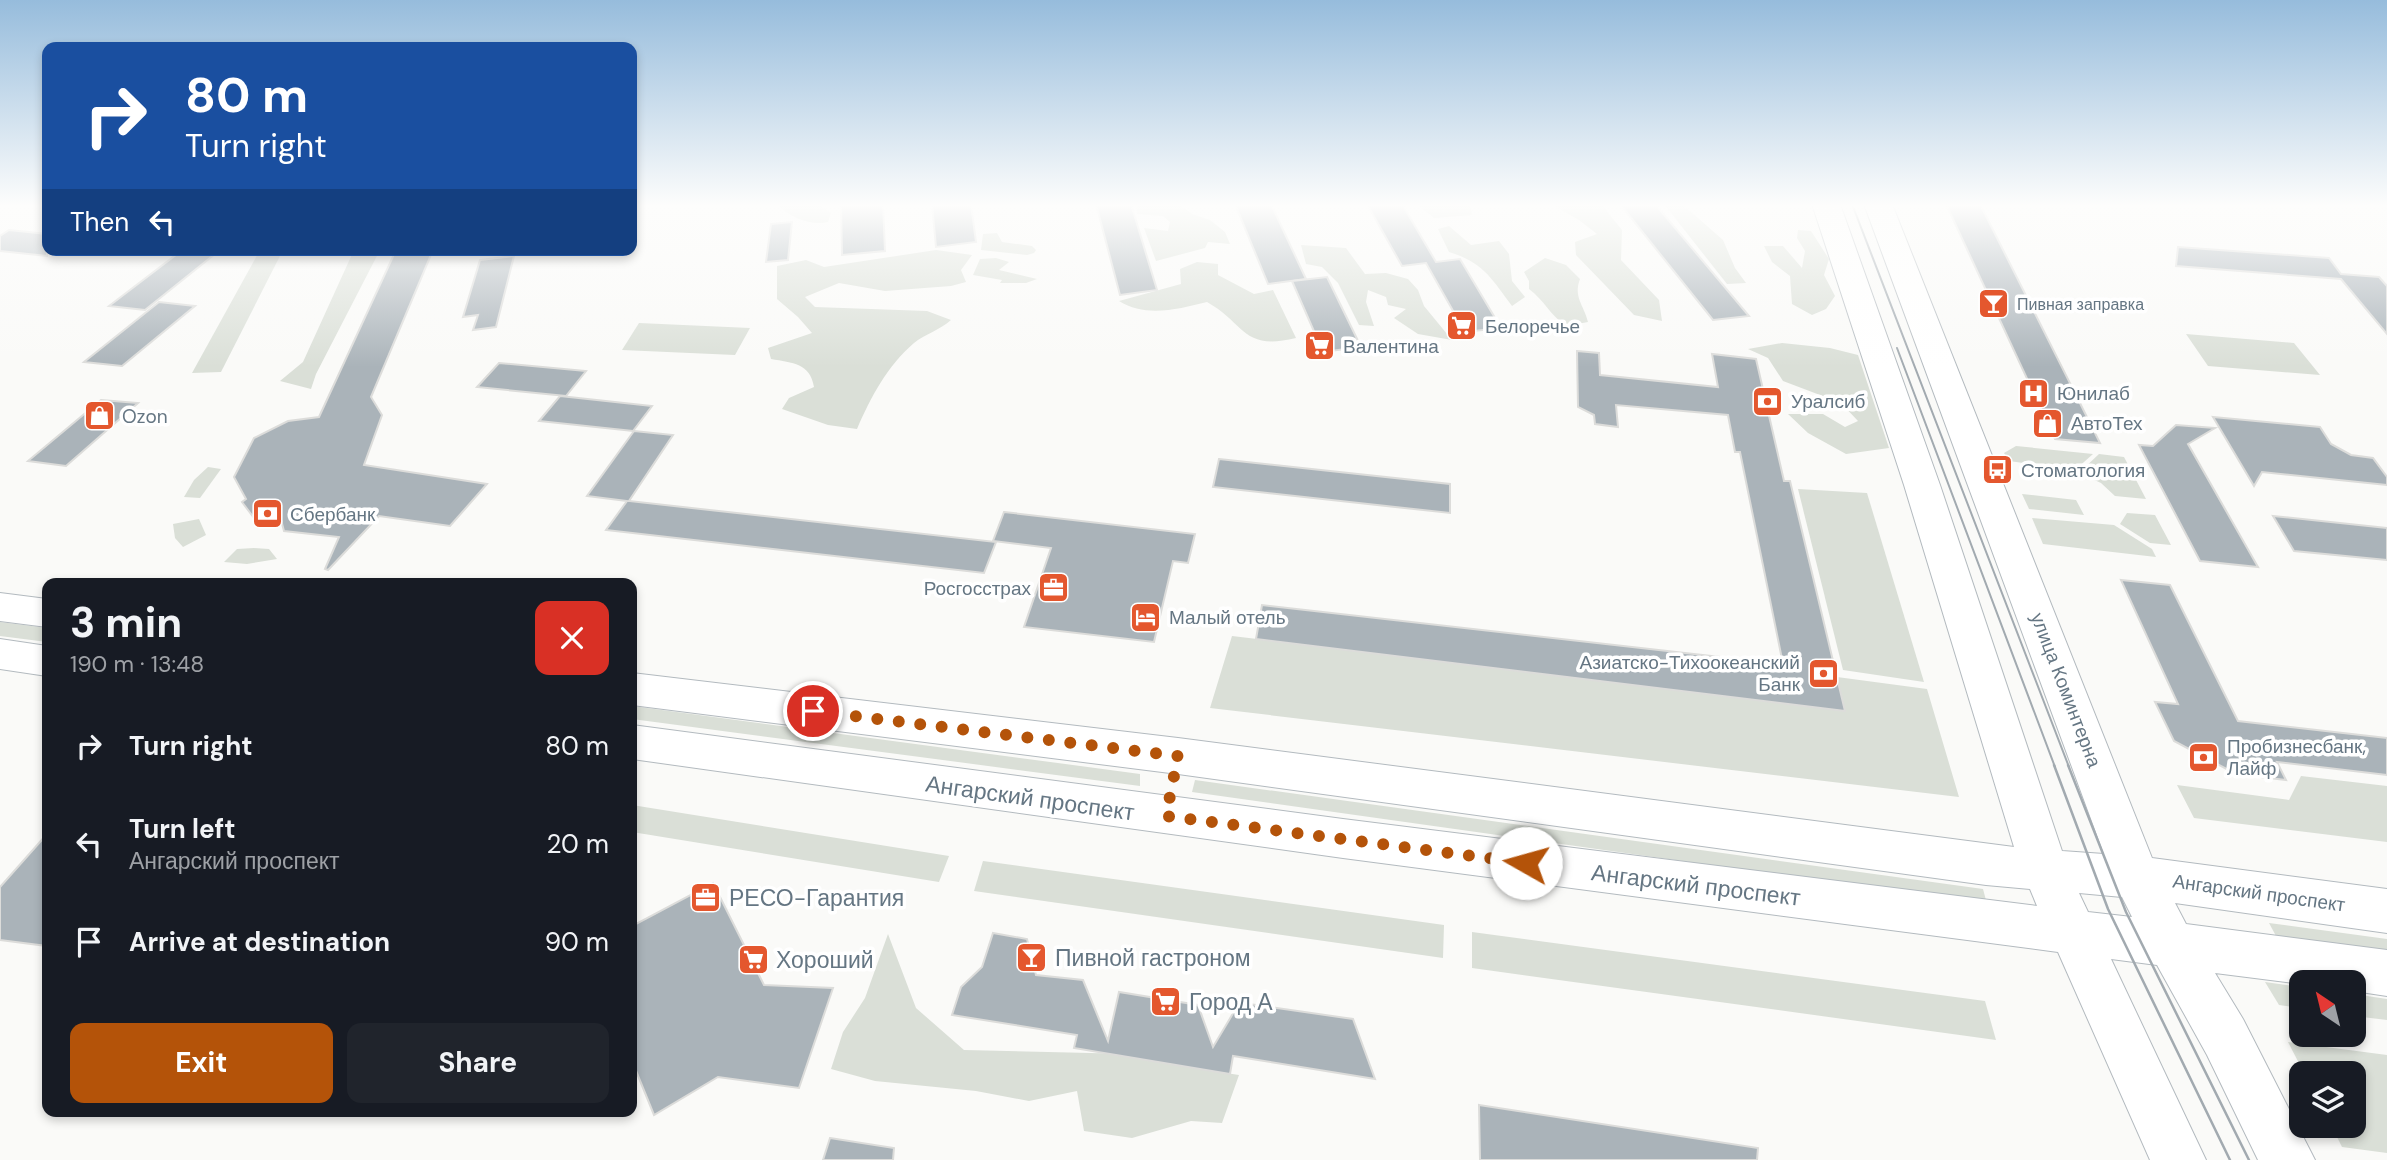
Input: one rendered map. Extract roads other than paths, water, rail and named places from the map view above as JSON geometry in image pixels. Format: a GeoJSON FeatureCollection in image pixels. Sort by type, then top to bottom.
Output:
{"type":"FeatureCollection","features":[{"type":"Feature","properties":{"kind":"street"},"geometry":{"type":"LineString","coordinates":[[1844,258],[1922,485],[2044,868],[2179,1160]]}},
{"type":"Feature","properties":{"kind":"street","name":"улица Коминтерна"},"geometry":{"type":"LineString","coordinates":[[1899,258],[2136,877],[2225,1037],[2287,1160]]}},
{"type":"Feature","properties":{"kind":"street"},"geometry":{"type":"LineString","coordinates":[[0,607],[42,612]]}},
{"type":"Feature","properties":{"kind":"street"},"geometry":{"type":"LineString","coordinates":[[0,654],[42,660]]}},
{"type":"Feature","properties":{"kind":"street","name":"Ангарский проспект"},"geometry":{"type":"LineString","coordinates":[[637,690],[1178,756],[1986,865],[2136,877],[2387,911]]}},
{"type":"Feature","properties":{"kind":"street","name":"Ангарский проспект"},"geometry":{"type":"LineString","coordinates":[[637,743],[1166,816],[2170,942],[2387,973]]}},
{"type":"Feature","properties":{"kind":"street"},"geometry":{"type":"LineString","coordinates":[[1166,816],[1178,756]]}},
{"type":"Feature","properties":{"kind":"tram line"},"geometry":{"type":"LineString","coordinates":[[1873,258],[2069,767]]}},
{"type":"Feature","properties":{"kind":"tram line"},"geometry":{"type":"LineString","coordinates":[[1897,348],[2055,767]]}},
{"type":"Feature","properties":{"kind":"tram line"},"geometry":{"type":"LineString","coordinates":[[2054,765],[2108,909],[2230,1160]]}},
{"type":"Feature","properties":{"kind":"tram line"},"geometry":{"type":"LineString","coordinates":[[2068,765],[2126,912],[2249,1160]]}},
{"type":"Feature","properties":{"kind":"place","name":"Пивная заправка"},"geometry":{"type":"Point","coordinates":[1994,304]}},
{"type":"Feature","properties":{"kind":"place","name":"Белоречье"},"geometry":{"type":"Point","coordinates":[1462,326]}},
{"type":"Feature","properties":{"kind":"place","name":"Валентина"},"geometry":{"type":"Point","coordinates":[1320,346]}},
{"type":"Feature","properties":{"kind":"place","name":"Юнилаб"},"geometry":{"type":"Point","coordinates":[2034,393]}},
{"type":"Feature","properties":{"kind":"place","name":"Уралсиб"},"geometry":{"type":"Point","coordinates":[1768,401]}},
{"type":"Feature","properties":{"kind":"place","name":"Ozon"},"geometry":{"type":"Point","coordinates":[99,416]}},
{"type":"Feature","properties":{"kind":"place","name":"АвтоТех"},"geometry":{"type":"Point","coordinates":[2048,423]}},
{"type":"Feature","properties":{"kind":"place","name":"Стоматология"},"geometry":{"type":"Point","coordinates":[1998,470]}},
{"type":"Feature","properties":{"kind":"place","name":"Сбербанк"},"geometry":{"type":"Point","coordinates":[267,514]}},
{"type":"Feature","properties":{"kind":"place","name":"Росгосстрах"},"geometry":{"type":"Point","coordinates":[1054,588]}},
{"type":"Feature","properties":{"kind":"place","name":"Малый отель"},"geometry":{"type":"Point","coordinates":[1146,617]}},
{"type":"Feature","properties":{"kind":"place","name":"Азиатско-Тихоокеанский Банк"},"geometry":{"type":"Point","coordinates":[1823,673]}},
{"type":"Feature","properties":{"kind":"place","name":"Пробизнесбанк, Лайф"},"geometry":{"type":"Point","coordinates":[2204,757]}},
{"type":"Feature","properties":{"kind":"place","name":"РЕСО-Гарантия"},"geometry":{"type":"Point","coordinates":[706,898]}},
{"type":"Feature","properties":{"kind":"place","name":"Пивной гастроном"},"geometry":{"type":"Point","coordinates":[1032,958]}},
{"type":"Feature","properties":{"kind":"place","name":"Хороший"},"geometry":{"type":"Point","coordinates":[753,960]}},
{"type":"Feature","properties":{"kind":"place","name":"Город А"},"geometry":{"type":"Point","coordinates":[1166,1002]}}]}
